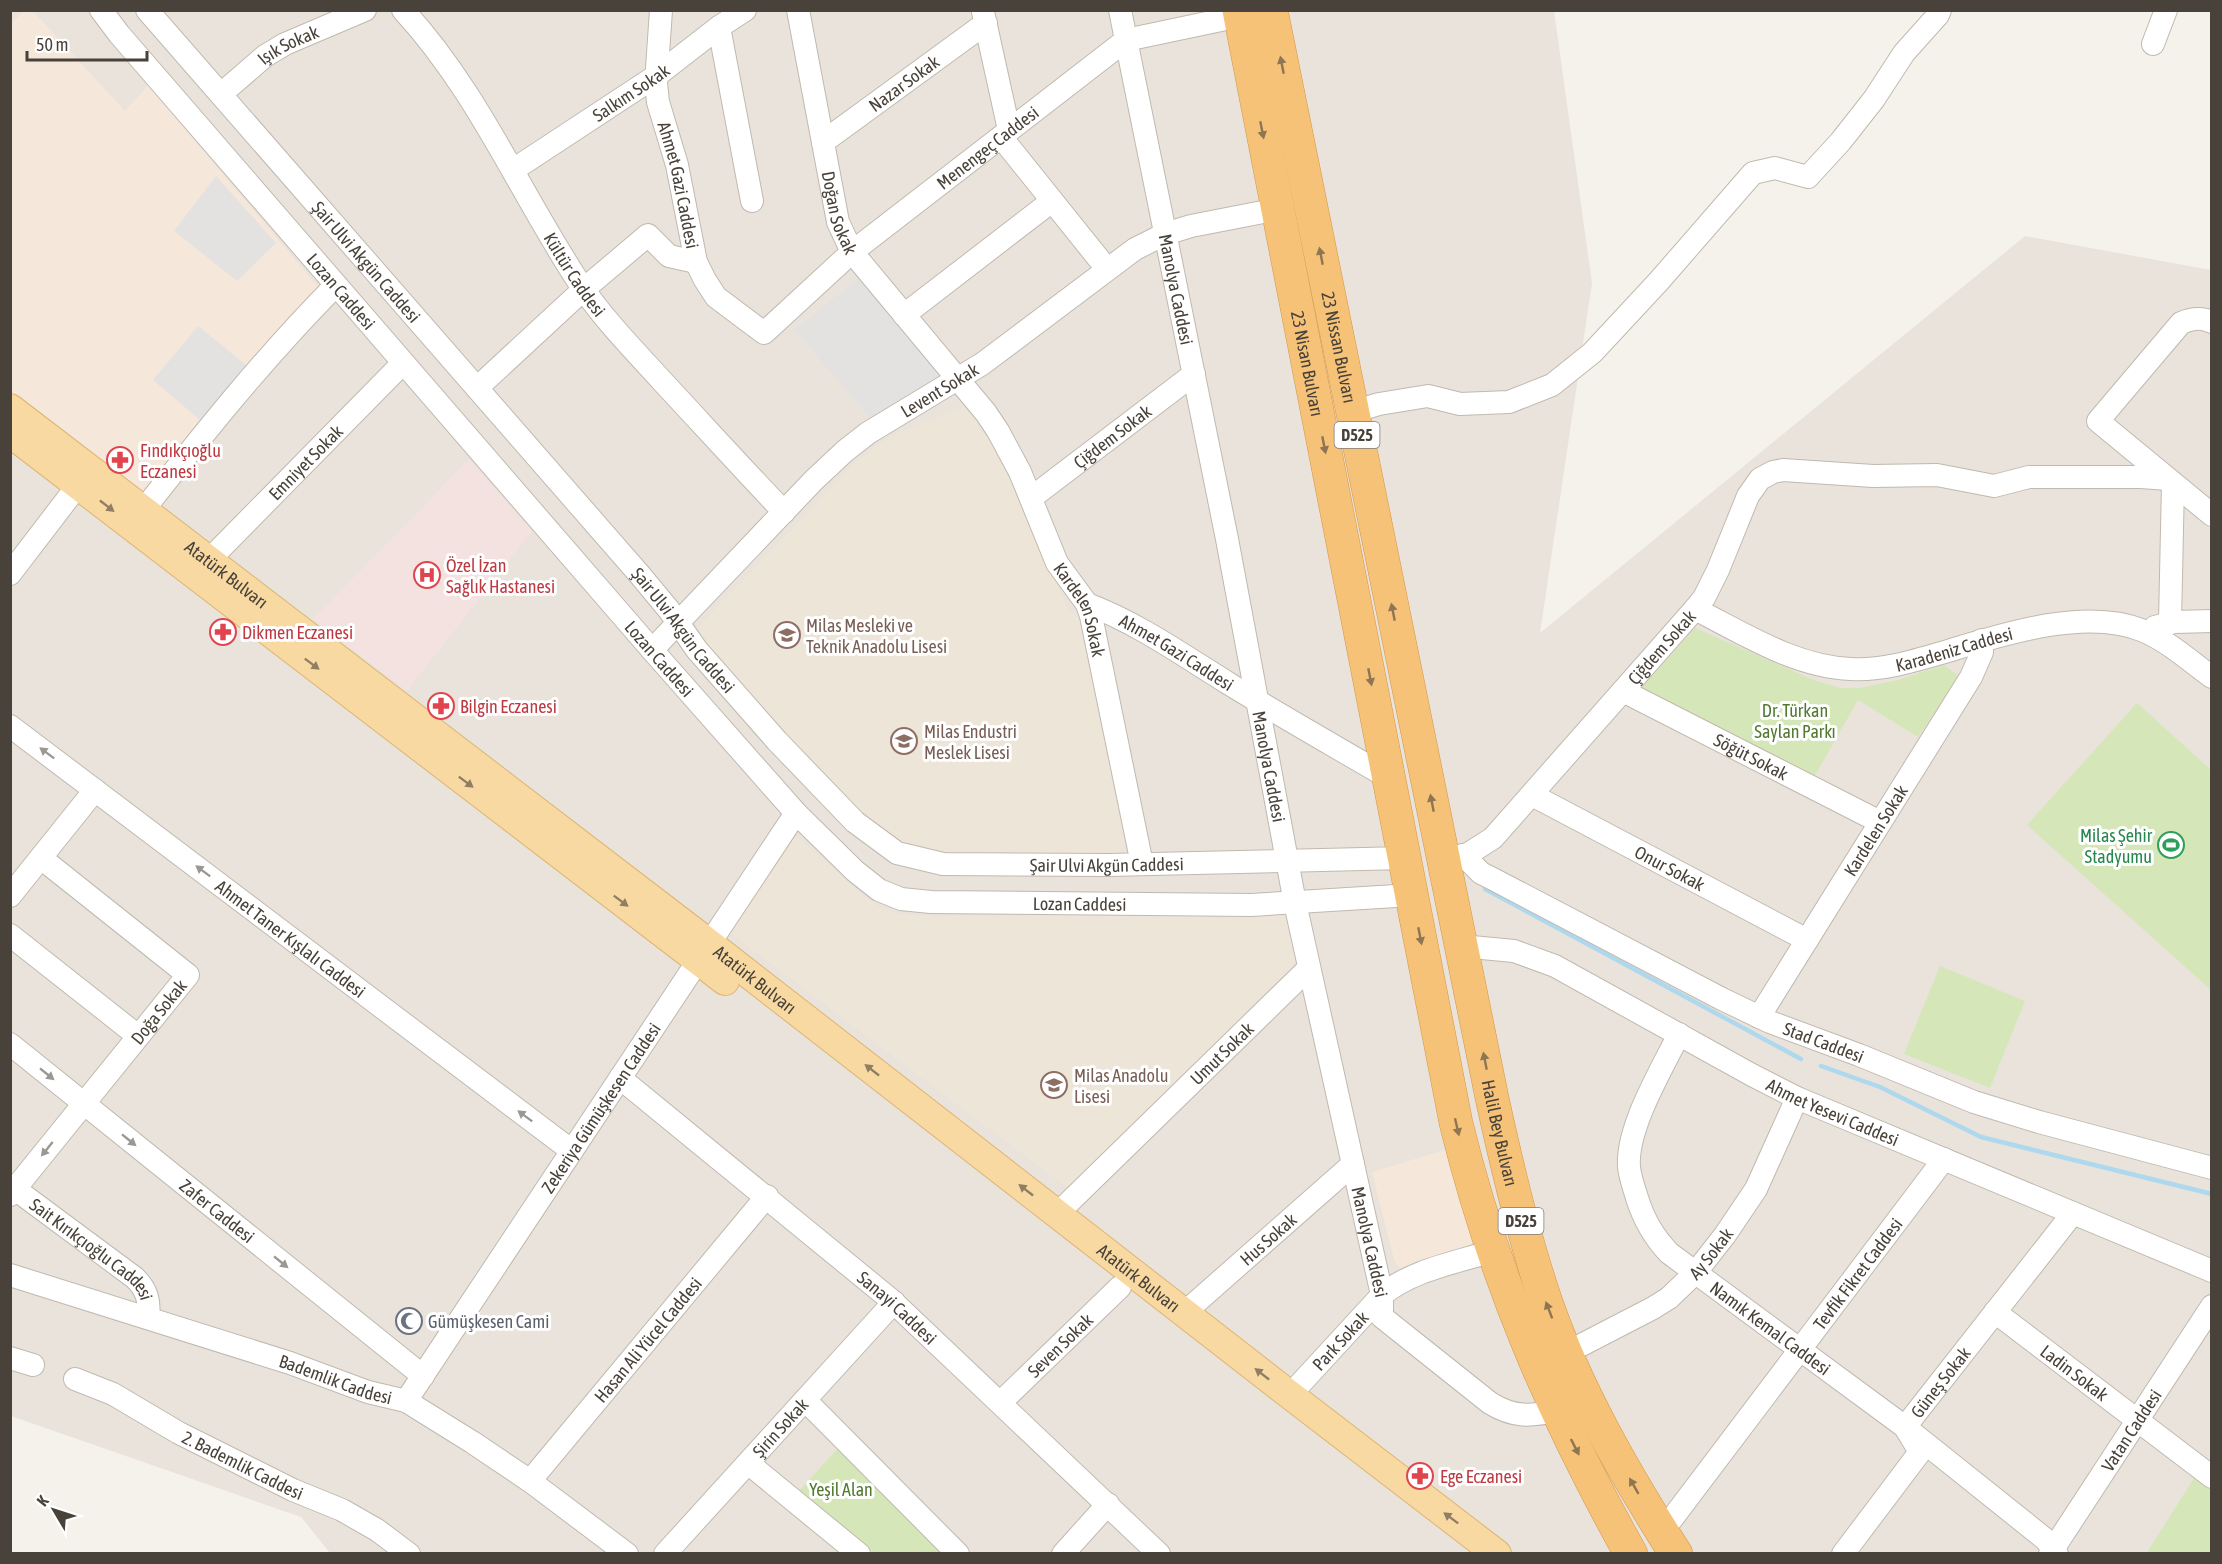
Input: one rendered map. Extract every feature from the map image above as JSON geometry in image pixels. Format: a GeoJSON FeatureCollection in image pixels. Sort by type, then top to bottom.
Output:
{"type":"FeatureCollection","features":[{"type":"Feature","properties":{"kind":"highway","name":"23 Nissan Bulvarı"},"geometry":{"type":"LineString","coordinates":[[1250,12],[1352,412],[1453,858]]}},
{"type":"Feature","properties":{"kind":"highway","name":"23 Nisan Bulvarı"},"geometry":{"type":"LineString","coordinates":[[1250,12],[1278,209],[1405,858]]}},
{"type":"Feature","properties":{"kind":"highway","name":"Halil Bey Bulvarı"},"geometry":{"type":"LineString","coordinates":[[1405,858],[1456,1123],[1492,1251],[1530,1353],[1557,1412],[1631,1554]]}},
{"type":"Feature","properties":{"kind":"highway","name":"Halil Bey Bulvarı"},"geometry":{"type":"LineString","coordinates":[[1453,858],[1461,946],[1517,1208],[1547,1304],[1566,1353],[1609,1442],[1669,1543]]}},
{"type":"Feature","properties":{"kind":"main road","name":"Atatürk Bulvarı"},"geometry":{"type":"LineString","coordinates":[[10,408],[85,477],[704,952],[1057,1214],[1497,1554]]}},
{"type":"Feature","properties":{"kind":"main road","name":"Atatürk Bulvarı"},"geometry":{"type":"LineString","coordinates":[[10,433],[85,477]]}},
{"type":"Feature","properties":{"kind":"main road","name":"Atatürk Bulvarı"},"geometry":{"type":"LineString","coordinates":[[138,517],[210,559],[1120,1287],[1466,1554]]}},
{"type":"Feature","properties":{"kind":"street","name":"Lozan Caddesi"},"geometry":{"type":"LineString","coordinates":[[101,10],[126,42],[652,650],[796,813],[868,882],[890,895],[912,901],[1239,905],[1413,895]]}},
{"type":"Feature","properties":{"kind":"street","name":"Şair Ulvi Akgün Caddesi"},"geometry":{"type":"LineString","coordinates":[[147,10],[640,575],[697,650],[796,761],[855,822],[897,853],[943,864],[1142,864],[1405,858]]}},
{"type":"Feature","properties":{"kind":"street","name":"Işık Sokak"},"geometry":{"type":"LineString","coordinates":[[221,94],[265,56],[285,44],[365,10]]}},
{"type":"Feature","properties":{"kind":"street","name":"Kültür Caddesi"},"geometry":{"type":"LineString","coordinates":[[402,10],[454,74],[584,289],[637,353],[784,512]]}},
{"type":"Feature","properties":{"kind":"street","name":"Ahmet Gazi Caddesi"},"geometry":{"type":"LineString","coordinates":[[661,10],[656,76],[658,102],[678,165],[696,262],[716,297],[764,333]]}},
{"type":"Feature","properties":{"kind":"street","name":"Salkım Sokak"},"geometry":{"type":"LineString","coordinates":[[513,170],[656,76],[719,27],[745,10]]}},
{"type":"Feature","properties":{"kind":"street","name":"Doğan Sokak"},"geometry":{"type":"LineString","coordinates":[[798,10],[838,222],[852,252],[958,380]]}},
{"type":"Feature","properties":{"kind":"street","name":"Manolya Caddesi"},"geometry":{"type":"LineString","coordinates":[[1120,10],[1194,374],[1286,861],[1382,1295],[1382,1317],[1504,1412],[1534,1415],[1557,1412]]}},
{"type":"Feature","properties":{"kind":"street"},"geometry":{"type":"LineString","coordinates":[[1352,412],[1379,404],[1428,396],[1460,404],[1509,402],[1552,385],[1592,353],[1659,281],[1753,172],[1775,168],[1808,177],[1841,141],[1874,99],[1904,53],[1940,10]]}},
{"type":"Feature","properties":{"kind":"street"},"geometry":{"type":"LineString","coordinates":[[2153,44],[2166,10]]}},
{"type":"Feature","properties":{"kind":"street","name":"Menengeç Caddesi"},"geometry":{"type":"LineString","coordinates":[[764,333],[852,252],[1126,40],[1250,12]]}},
{"type":"Feature","properties":{"kind":"street"},"geometry":{"type":"LineString","coordinates":[[985,17],[1005,134],[1052,201],[1107,269]]}},
{"type":"Feature","properties":{"kind":"street","name":"Nazar Sokak"},"geometry":{"type":"LineString","coordinates":[[823,142],[985,17]]}},
{"type":"Feature","properties":{"kind":"street"},"geometry":{"type":"LineString","coordinates":[[719,27],[752,201]]}},
{"type":"Feature","properties":{"kind":"street"},"geometry":{"type":"LineString","coordinates":[[904,315],[1052,201]]}},
{"type":"Feature","properties":{"kind":"street","name":"Levent Sokak"},"geometry":{"type":"LineString","coordinates":[[652,650],[784,512],[845,451],[861,439],[958,380],[1006,347],[1135,249],[1165,234],[1191,226],[1278,209]]}},
{"type":"Feature","properties":{"kind":"street"},"geometry":{"type":"LineString","coordinates":[[477,388],[584,289],[648,235],[669,256],[696,262]]}},
{"type":"Feature","properties":{"kind":"street"},"geometry":{"type":"LineString","coordinates":[[138,517],[217,416],[268,356],[336,285]]}},
{"type":"Feature","properties":{"kind":"street"},"geometry":{"type":"LineString","coordinates":[[2211,322],[2196,318],[2181,323],[2098,421],[2211,515]]}},
{"type":"Feature","properties":{"kind":"street","name":"Emniyet Sokak"},"geometry":{"type":"LineString","coordinates":[[210,559],[403,363]]}},
{"type":"Feature","properties":{"kind":"street","name":"Çiğdem Sokak"},"geometry":{"type":"LineString","coordinates":[[1031,498],[1194,374]]}},
{"type":"Feature","properties":{"kind":"street","name":"Kardelen Sokak"},"geometry":{"type":"LineString","coordinates":[[958,380],[998,431],[1020,472],[1057,564],[1087,604],[1142,864]]}},
{"type":"Feature","properties":{"kind":"street","name":"Çiğdem Sokak"},"geometry":{"type":"LineString","coordinates":[[1453,858],[1476,850],[1493,838],[1704,598],[1748,496],[1766,474],[1783,470],[1873,476],[1937,475],[1994,486],[2029,477],[2141,477],[2170,481]]}},
{"type":"Feature","properties":{"kind":"street"},"geometry":{"type":"LineString","coordinates":[[10,574],[85,477]]}},
{"type":"Feature","properties":{"kind":"street"},"geometry":{"type":"LineString","coordinates":[[2170,481],[2170,622]]}},
{"type":"Feature","properties":{"kind":"street","name":"Ahmet Gazi Caddesi"},"geometry":{"type":"LineString","coordinates":[[1087,604],[1132,624],[1389,778]]}},
{"type":"Feature","properties":{"kind":"street","name":"Karadeniz Caddesi"},"geometry":{"type":"LineString","coordinates":[[1695,609],[1764,644],[1831,668],[1876,669],[1922,659],[2021,629],[2083,622],[2124,626],[2146,632],[2168,645],[2211,677]]}},
{"type":"Feature","properties":{"kind":"street"},"geometry":{"type":"LineString","coordinates":[[2146,632],[2170,622],[2211,621]]}},
{"type":"Feature","properties":{"kind":"street","name":"Kardelen Sokak"},"geometry":{"type":"LineString","coordinates":[[1759,1017],[1971,677],[1982,651],[1982,640]]}},
{"type":"Feature","properties":{"kind":"street","name":"Söğüt Sokak"},"geometry":{"type":"LineString","coordinates":[[1623,691],[1880,822]]}},
{"type":"Feature","properties":{"kind":"street","name":"Ahmet Taner Kışlalı Caddesi"},"geometry":{"type":"LineString","coordinates":[[10,726],[572,1151]]}},
{"type":"Feature","properties":{"kind":"street"},"geometry":{"type":"LineString","coordinates":[[10,896],[95,790]]}},
{"type":"Feature","properties":{"kind":"street","name":"Onur Sokak"},"geometry":{"type":"LineString","coordinates":[[1532,795],[1807,940]]}},
{"type":"Feature","properties":{"kind":"street","name":"Zekeriya Gümüşkesen Caddesi"},"geometry":{"type":"LineString","coordinates":[[406,1401],[796,813]]}},
{"type":"Feature","properties":{"kind":"street","name":"Doğa Sokak"},"geometry":{"type":"LineString","coordinates":[[13,1192],[188,975],[41,858]]}},
{"type":"Feature","properties":{"kind":"street","name":"Stad Caddesi"},"geometry":{"type":"LineString","coordinates":[[1453,858],[1475,867],[1493,879],[1759,1017],[1974,1102],[2039,1122],[2211,1168]]}},
{"type":"Feature","properties":{"kind":"street"},"geometry":{"type":"LineString","coordinates":[[10,935],[138,1036]]}},
{"type":"Feature","properties":{"kind":"street","name":"Ahmet Yesevi Caddesi"},"geometry":{"type":"LineString","coordinates":[[1461,946],[1501,948],[1542,960],[1568,972],[1797,1098],[2211,1271]]}},
{"type":"Feature","properties":{"kind":"street","name":"Umut Sokak"},"geometry":{"type":"LineString","coordinates":[[1057,1214],[1309,968]]}},
{"type":"Feature","properties":{"kind":"street","name":"Namık Kemal Caddesi"},"geometry":{"type":"LineString","coordinates":[[1678,1034],[1639,1119],[1632,1142],[1629,1167],[1633,1186],[1649,1229],[1669,1253],[1801,1348],[1905,1427],[2044,1539],[2053,1552]]}},
{"type":"Feature","properties":{"kind":"street","name":"Zafer Caddesi"},"geometry":{"type":"LineString","coordinates":[[10,1044],[423,1376]]}},
{"type":"Feature","properties":{"kind":"street","name":"Sanayi Caddesi"},"geometry":{"type":"LineString","coordinates":[[620,1078],[894,1302],[1159,1554]]}},
{"type":"Feature","properties":{"kind":"street","name":"Ay Sokak"},"geometry":{"type":"LineString","coordinates":[[1566,1353],[1653,1308],[1669,1298],[1696,1272],[1725,1235],[1756,1188],[1797,1098]]}},
{"type":"Feature","properties":{"kind":"street","name":"Tevfik Fikret Caddesi"},"geometry":{"type":"LineString","coordinates":[[1669,1543],[1801,1348],[1944,1159]]}},
{"type":"Feature","properties":{"kind":"street","name":"Hus Sokak"},"geometry":{"type":"LineString","coordinates":[[1184,1313],[1353,1164]]}},
{"type":"Feature","properties":{"kind":"street","name":"Sait Kırıkçıoğlu Caddesi"},"geometry":{"type":"LineString","coordinates":[[13,1192],[135,1278],[146,1291],[148,1317]]}},
{"type":"Feature","properties":{"kind":"street","name":"Hasan Ali Yücel Caddesi"},"geometry":{"type":"LineString","coordinates":[[530,1481],[767,1196]]}},
{"type":"Feature","properties":{"kind":"street","name":"Güneş Sokak"},"geometry":{"type":"LineString","coordinates":[[1843,1554],[1920,1452],[1905,1427],[2073,1213]]}},
{"type":"Feature","properties":{"kind":"street","name":"Park Sokak"},"geometry":{"type":"LineString","coordinates":[[1290,1395],[1382,1295],[1402,1281],[1492,1251]]}},
{"type":"Feature","properties":{"kind":"street","name":"Bademlik Caddesi"},"geometry":{"type":"LineString","coordinates":[[10,1275],[290,1363],[368,1392],[406,1401],[530,1481],[627,1554]]}},
{"type":"Feature","properties":{"kind":"street","name":"Seven Sokak"},"geometry":{"type":"LineString","coordinates":[[1001,1402],[1120,1287]]}},
{"type":"Feature","properties":{"kind":"street","name":"Şirin Sokak"},"geometry":{"type":"LineString","coordinates":[[665,1554],[894,1302]]}},
{"type":"Feature","properties":{"kind":"street","name":"Vatan Caddesi"},"geometry":{"type":"LineString","coordinates":[[2053,1552],[2211,1306]]}},
{"type":"Feature","properties":{"kind":"street","name":"Ladin Sokak"},"geometry":{"type":"LineString","coordinates":[[1995,1312],[2211,1477]]}},
{"type":"Feature","properties":{"kind":"street"},"geometry":{"type":"LineString","coordinates":[[10,1358],[33,1365]]}},
{"type":"Feature","properties":{"kind":"street","name":"2. Bademlik Caddesi"},"geometry":{"type":"LineString","coordinates":[[75,1379],[113,1394],[179,1433],[293,1490],[342,1510],[376,1530],[409,1554]]}},
{"type":"Feature","properties":{"kind":"street"},"geometry":{"type":"LineString","coordinates":[[805,1400],[958,1554]]}},
{"type":"Feature","properties":{"kind":"street"},"geometry":{"type":"LineString","coordinates":[[748,1463],[859,1554]]}},
{"type":"Feature","properties":{"kind":"street"},"geometry":{"type":"LineString","coordinates":[[1063,1554],[1108,1504]]}},
{"type":"Feature","properties":{"kind":"shaded area"},"geometry":{"type":"Polygon","coordinates":[[[11,11],[1554,11],[1592,283],[1540,633],[2025,236],[2211,270],[2211,1553],[330,1553],[301,1517],[11,1416],[11,11]]]}},
{"type":"Feature","properties":{"kind":"shaded area"},"geometry":{"type":"Polygon","coordinates":[[[24,11],[33,11],[125,111],[148,85],[321,290],[145,494],[11,394],[10,25],[24,11]]]}},
{"type":"Feature","properties":{"kind":"shaded area"},"geometry":{"type":"Polygon","coordinates":[[[216,176],[276,243],[237,281],[174,231],[216,176]]]}},
{"type":"Feature","properties":{"kind":"shaded area"},"geometry":{"type":"Polygon","coordinates":[[[861,276],[941,377],[872,420],[794,330],[861,276]]]}},
{"type":"Feature","properties":{"kind":"shaded area"},"geometry":{"type":"Polygon","coordinates":[[[198,326],[246,365],[200,420],[153,380],[198,326]]]}},
{"type":"Feature","properties":{"kind":"shaded area"},"geometry":{"type":"Polygon","coordinates":[[[964,407],[1004,459],[1069,612],[1083,618],[1132,839],[1117,854],[953,855],[906,848],[871,826],[714,658],[695,630],[857,461],[896,434],[964,407]]]}},
{"type":"Feature","properties":{"kind":"shaded area","name":"Özel İzan Sağlık Hastanesi"},"geometry":{"type":"Polygon","coordinates":[[[469,459],[532,531],[407,691],[313,619],[469,459]]]}},
{"type":"Feature","properties":{"kind":"shaded area","name":"Milas Anadolu Lisesi"},"geometry":{"type":"Polygon","coordinates":[[[793,834],[870,901],[895,913],[920,916],[1287,914],[1296,961],[1285,981],[1069,1189],[729,932],[793,834]]]}},
{"type":"Feature","properties":{"kind":"shaded area"},"geometry":{"type":"Polygon","coordinates":[[[1448,1149],[1474,1250],[1402,1271],[1394,1260],[1372,1172],[1448,1149]]]}},
{"type":"Feature","properties":{"kind":"green space","name":"Dr. Türkan Saylan Parkı"},"geometry":{"type":"Polygon","coordinates":[[[1695,628],[1816,681],[1841,688],[1860,688],[1898,680],[1944,665],[1960,677],[1918,737],[1858,700],[1813,779],[1639,691],[1695,628]]]}},
{"type":"Feature","properties":{"kind":"green space"},"geometry":{"type":"Polygon","coordinates":[[[2137,703],[2211,770],[2211,990],[2027,825],[2137,703]]]}},
{"type":"Feature","properties":{"kind":"green space"},"geometry":{"type":"Polygon","coordinates":[[[1940,966],[2025,1001],[1990,1088],[1904,1054],[1940,966]]]}},
{"type":"Feature","properties":{"kind":"green space","name":"Yeşil Alan"},"geometry":{"type":"Polygon","coordinates":[[[839,1447],[946,1553],[874,1553],[798,1492],[839,1447]]]}},
{"type":"Feature","properties":{"kind":"green space"},"geometry":{"type":"Polygon","coordinates":[[[2196,1475],[2211,1488],[2211,1553],[2146,1554],[2196,1475]]]}},
{"type":"Feature","properties":{"kind":"waterway"},"geometry":{"type":"LineString","coordinates":[[1485,889],[1801,1059]]}},
{"type":"Feature","properties":{"kind":"waterway"},"geometry":{"type":"LineString","coordinates":[[1821,1066],[1880,1087],[1981,1137],[2212,1194]]}},
{"type":"Feature","properties":{"kind":"place","name":"Fındıkçıoğlu Eczanesi"},"geometry":{"type":"Point","coordinates":[120,460]}},
{"type":"Feature","properties":{"kind":"place","name":"Özel İzan Sağlık Hastanesi"},"geometry":{"type":"Point","coordinates":[427,575]}},
{"type":"Feature","properties":{"kind":"place","name":"Dikmen Eczanesi"},"geometry":{"type":"Point","coordinates":[223,632]}},
{"type":"Feature","properties":{"kind":"place","name":"Milas Mesleki ve Teknik Anadolu Lisesi"},"geometry":{"type":"Point","coordinates":[787,635]}},
{"type":"Feature","properties":{"kind":"place","name":"Bilgin Eczanesi"},"geometry":{"type":"Point","coordinates":[441,706]}},
{"type":"Feature","properties":{"kind":"place","name":"Milas Endustri Meslek Lisesi"},"geometry":{"type":"Point","coordinates":[904,741]}},
{"type":"Feature","properties":{"kind":"place","name":"Milas Şehir Stadyumu"},"geometry":{"type":"Point","coordinates":[2171,845]}},
{"type":"Feature","properties":{"kind":"place","name":"Milas Anadolu Lisesi"},"geometry":{"type":"Point","coordinates":[1054,1085]}},
{"type":"Feature","properties":{"kind":"place","name":"Gümüşkesen Cami"},"geometry":{"type":"Point","coordinates":[409,1321]}},
{"type":"Feature","properties":{"kind":"place","name":"Ege Eczanesi"},"geometry":{"type":"Point","coordinates":[1420,1476]}}]}
